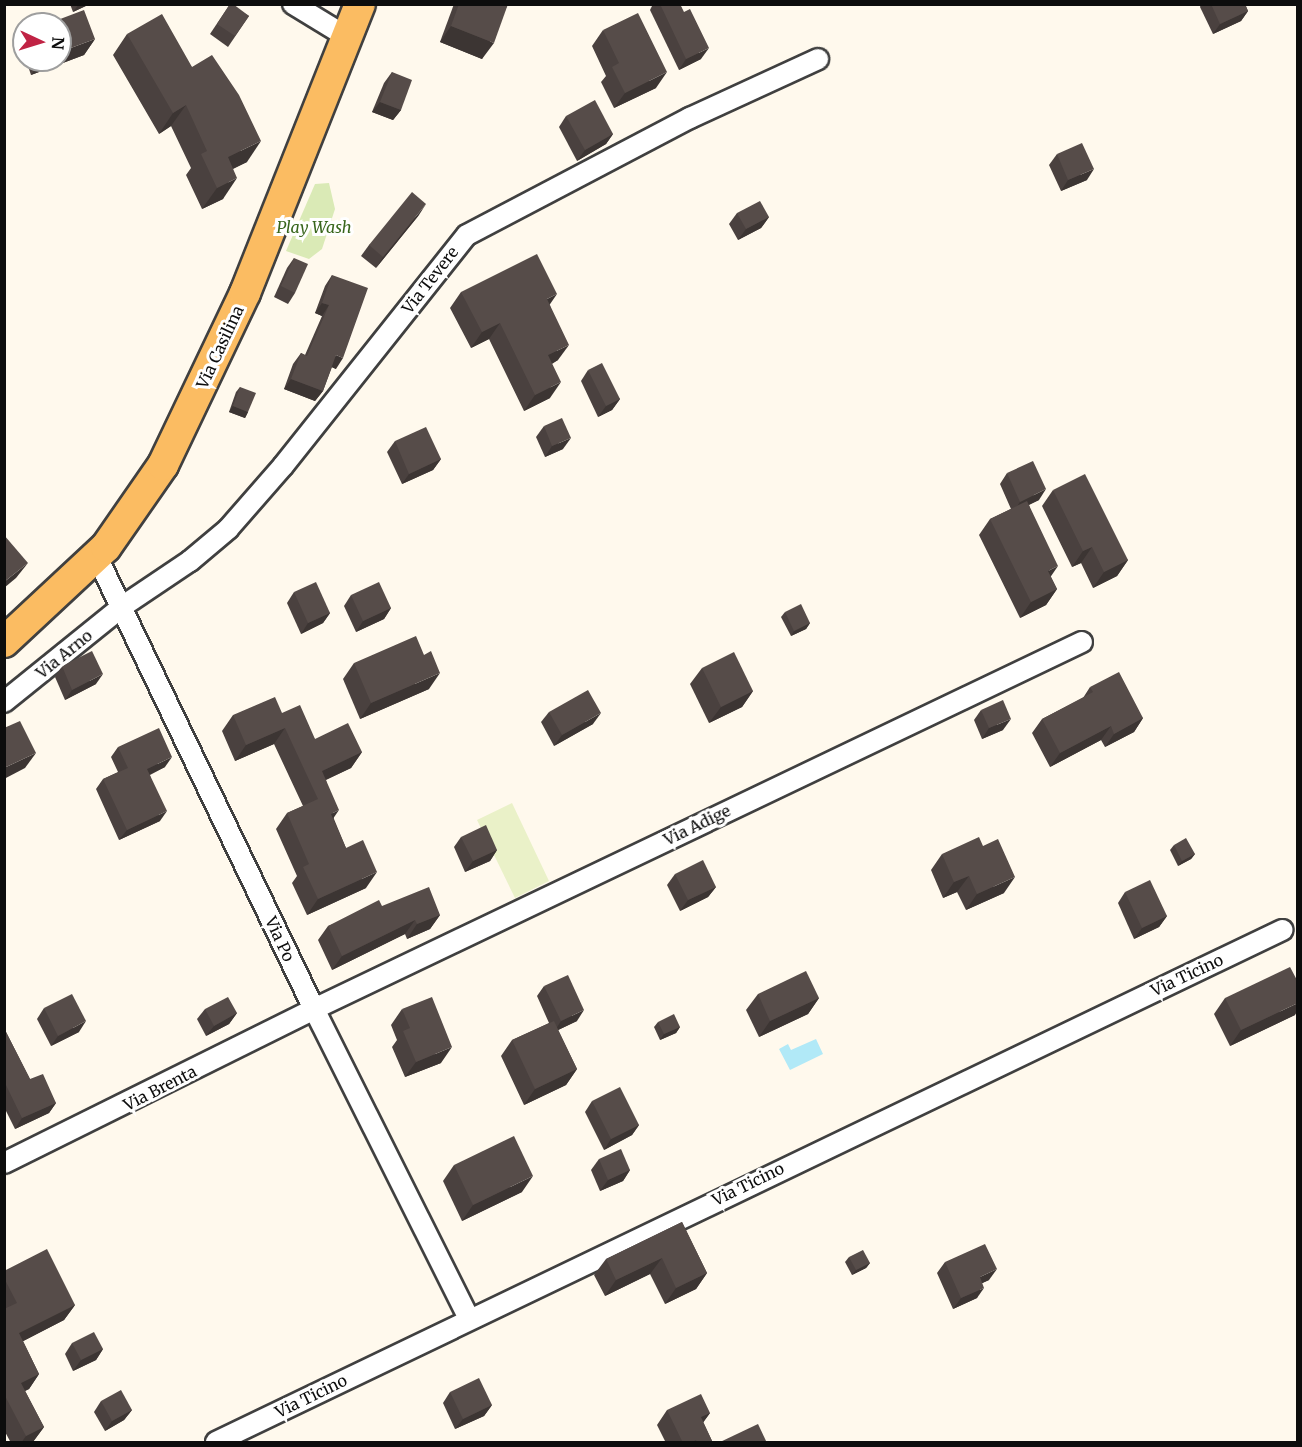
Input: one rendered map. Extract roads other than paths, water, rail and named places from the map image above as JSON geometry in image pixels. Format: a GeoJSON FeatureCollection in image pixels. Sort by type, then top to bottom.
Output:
{"type":"FeatureCollection","features":[{"type":"Feature","properties":{"kind":"main road","name":"Via Casilina"},"geometry":{"type":"LineString","coordinates":[[4,642],[97,557],[143,498],[184,427],[245,293],[360,4]]}},
{"type":"Feature","properties":{"kind":"street"},"geometry":{"type":"LineString","coordinates":[[293,4],[347,37]]}},
{"type":"Feature","properties":{"kind":"street","name":"Via Tevere"},"geometry":{"type":"LineString","coordinates":[[123,606],[190,561],[235,521],[467,235],[690,118],[818,59]]}},
{"type":"Feature","properties":{"kind":"street","name":"Via Po"},"geometry":{"type":"LineString","coordinates":[[97,557],[123,606],[314,1009],[469,1319]]}},
{"type":"Feature","properties":{"kind":"street","name":"Via Arno"},"geometry":{"type":"LineString","coordinates":[[4,702],[123,606]]}},
{"type":"Feature","properties":{"kind":"street","name":"Via Adige"},"geometry":{"type":"LineString","coordinates":[[314,1009],[1082,642]]}},
{"type":"Feature","properties":{"kind":"street","name":"Via Ticino"},"geometry":{"type":"LineString","coordinates":[[216,1443],[469,1319],[1282,930]]}},
{"type":"Feature","properties":{"kind":"street","name":"Via Brenta"},"geometry":{"type":"LineString","coordinates":[[4,1163],[314,1009]]}},
{"type":"Feature","properties":{"kind":"water"},"geometry":{"type":"Polygon","coordinates":[[[816,1039],[823,1054],[790,1070],[779,1049],[788,1044],[791,1050],[816,1039]]]}},
{"type":"Feature","properties":{"kind":"park label","name":"Play Wash"},"geometry":{"type":"Point","coordinates":[314,227]}}]}
